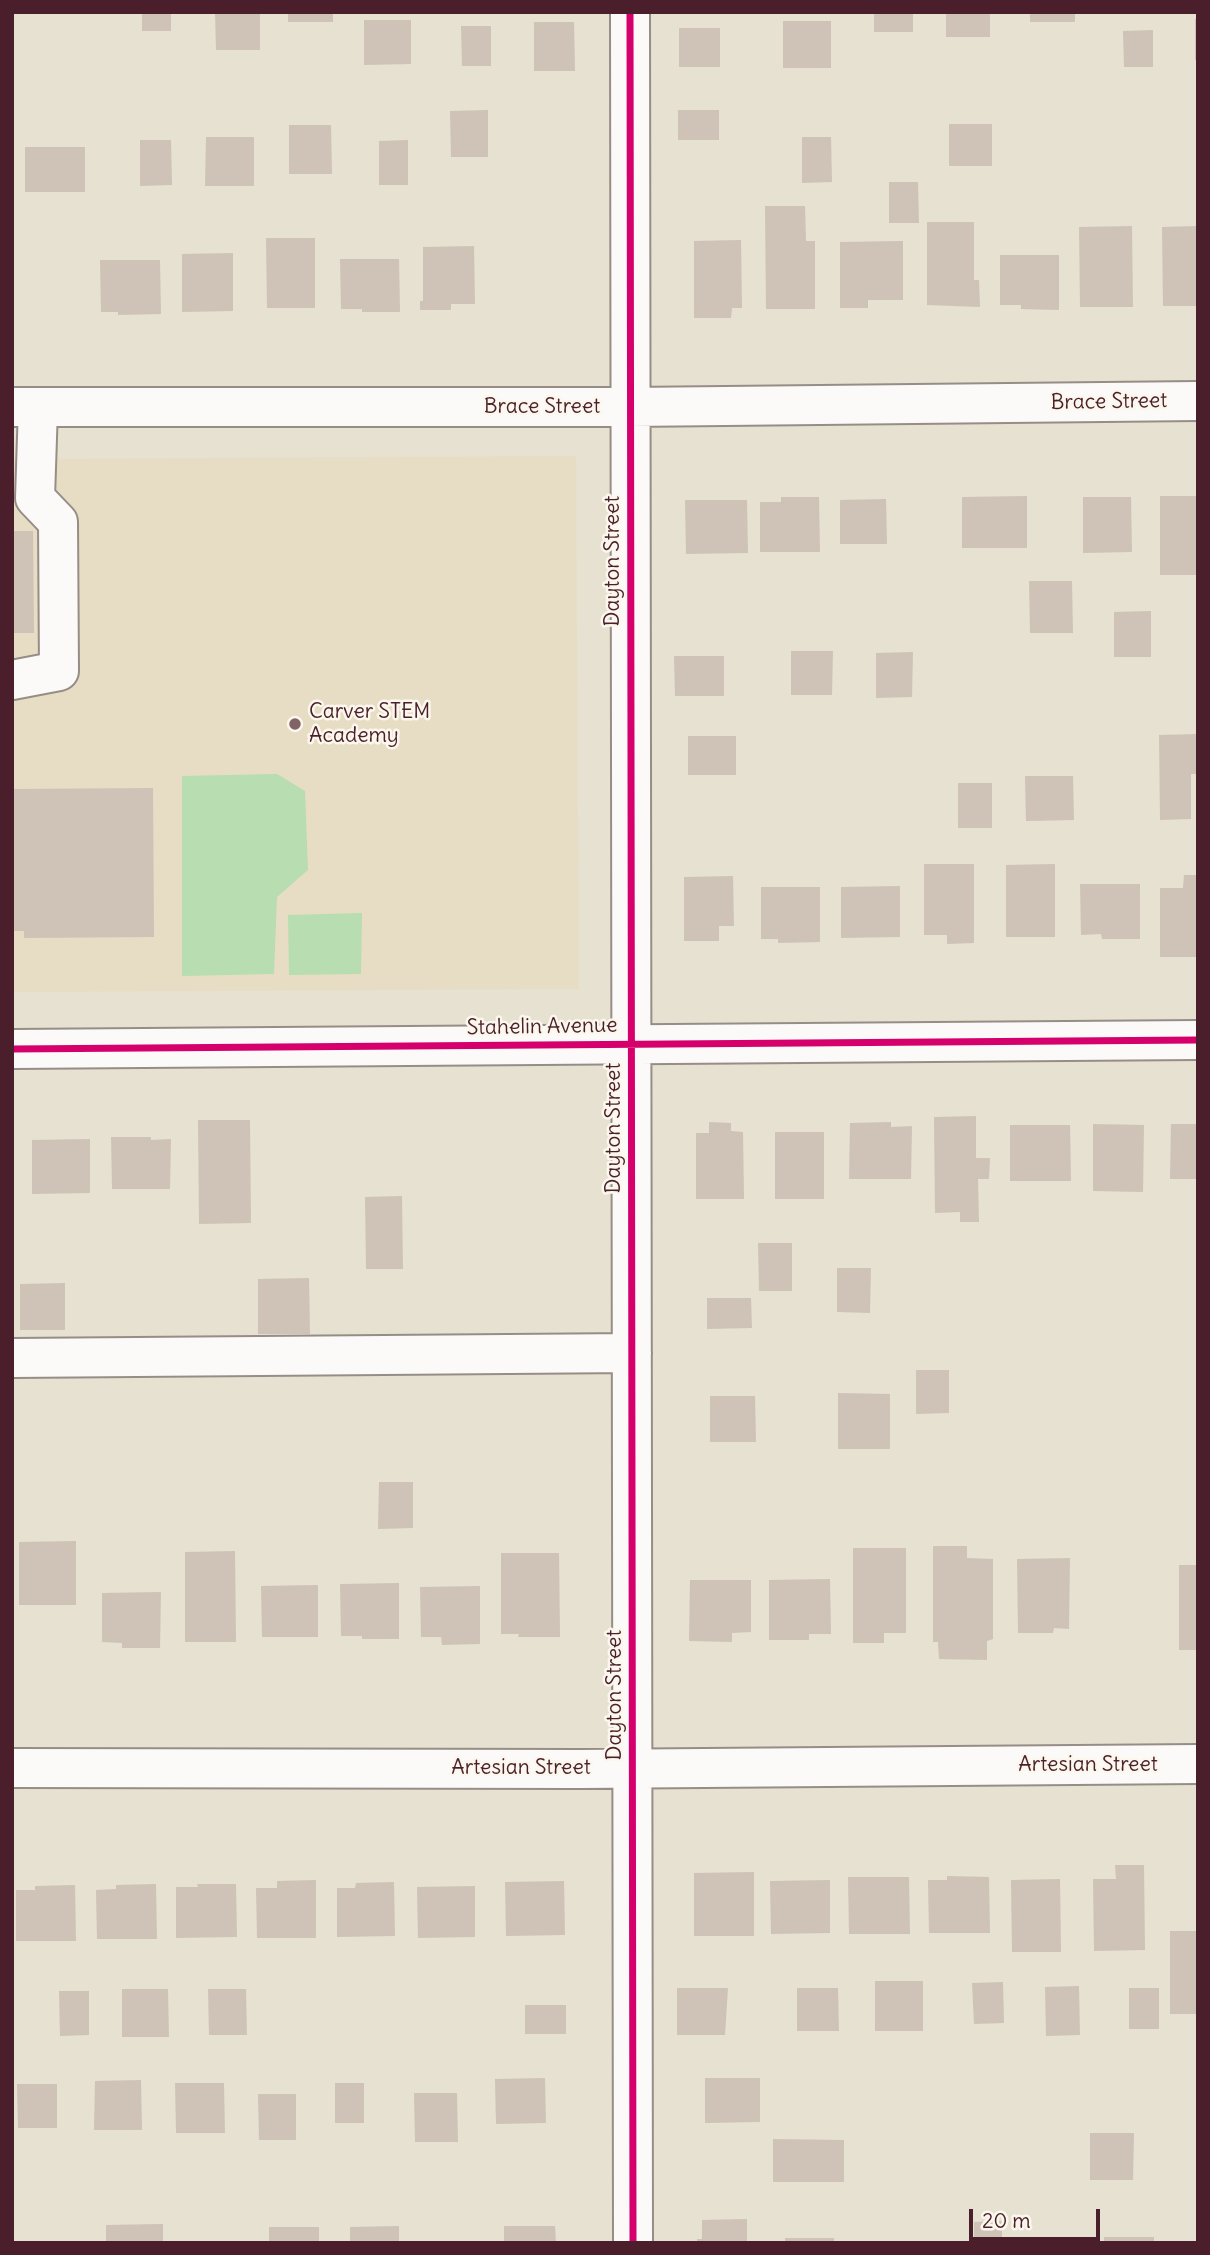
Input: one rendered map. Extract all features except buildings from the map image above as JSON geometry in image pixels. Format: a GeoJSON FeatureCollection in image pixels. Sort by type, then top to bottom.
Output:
{"type":"FeatureCollection","features":[{"type":"Feature","properties":{"kind":"street","name":"Dayton Street"},"geometry":{"type":"LineString","coordinates":[[630,12],[633,2243]]}},
{"type":"Feature","properties":{"kind":"street","name":"Brace Street"},"geometry":{"type":"LineString","coordinates":[[25,407],[630,407],[1198,401]]}},
{"type":"Feature","properties":{"kind":"street"},"geometry":{"type":"LineString","coordinates":[[12,680],[59,671],[58,522],[35,498],[25,407]]}},
{"type":"Feature","properties":{"kind":"street","name":"Stahelin Avenue"},"geometry":{"type":"LineString","coordinates":[[12,1049],[1198,1040]]}},
{"type":"Feature","properties":{"kind":"street"},"geometry":{"type":"LineString","coordinates":[[12,1358],[632,1353]]}},
{"type":"Feature","properties":{"kind":"street","name":"Artesian Street"},"geometry":{"type":"LineString","coordinates":[[12,1768],[1198,1764]]}},
{"type":"Feature","properties":{"kind":"shaded area","name":"Carver STEM Academy"},"geometry":{"type":"Polygon","coordinates":[[[576,456],[579,989],[12,992],[12,459],[576,456]]]}},
{"type":"Feature","properties":{"kind":"green space"},"geometry":{"type":"Polygon","coordinates":[[[277,774],[305,791],[308,870],[277,897],[274,974],[182,976],[182,776],[277,774]]]}},
{"type":"Feature","properties":{"kind":"green space"},"geometry":{"type":"Polygon","coordinates":[[[362,913],[361,974],[289,975],[288,915],[362,913]]]}},
{"type":"Feature","properties":{"kind":"cycle path"},"geometry":{"type":"LineString","coordinates":[[630,12],[633,2243]]}},
{"type":"Feature","properties":{"kind":"cycle path"},"geometry":{"type":"LineString","coordinates":[[12,1049],[1198,1040]]}},
{"type":"Feature","properties":{"kind":"place","name":"Carver STEM Academy"},"geometry":{"type":"Point","coordinates":[295,724]}}]}
